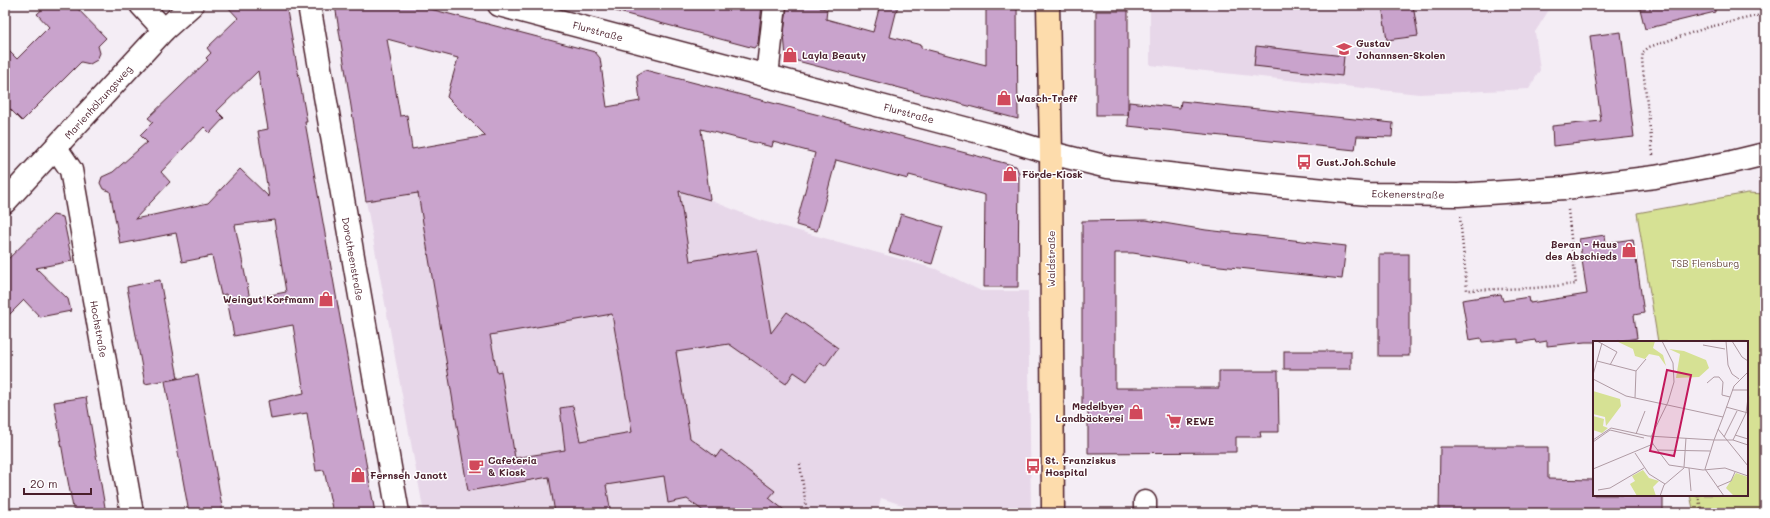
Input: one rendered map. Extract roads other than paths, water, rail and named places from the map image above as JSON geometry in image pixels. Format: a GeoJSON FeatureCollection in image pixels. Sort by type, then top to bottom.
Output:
{"type":"FeatureCollection","features":[{"type":"Feature","properties":{"kind":"main road","name":"Waldstraße"},"geometry":{"type":"LineString","coordinates":[[1048,5],[1051,153],[1053,513]]}},
{"type":"Feature","properties":{"kind":"street"},"geometry":{"type":"LineString","coordinates":[[141,5],[164,30]]}},
{"type":"Feature","properties":{"kind":"street","name":"Marienhölzungsweg"},"geometry":{"type":"LineString","coordinates":[[5,202],[164,30],[192,5]]}},
{"type":"Feature","properties":{"kind":"street","name":"Dorotheenstraße"},"geometry":{"type":"LineString","coordinates":[[309,5],[398,513]]}},
{"type":"Feature","properties":{"kind":"street","name":"Flurstraße"},"geometry":{"type":"LineString","coordinates":[[498,5],[998,137],[1051,153]]}},
{"type":"Feature","properties":{"kind":"street"},"geometry":{"type":"LineString","coordinates":[[767,76],[775,5]]}},
{"type":"Feature","properties":{"kind":"street","name":"Hochstraße"},"geometry":{"type":"LineString","coordinates":[[56,148],[70,170],[132,513]]}},
{"type":"Feature","properties":{"kind":"street","name":"Eckenerstraße"},"geometry":{"type":"LineString","coordinates":[[1051,153],[1108,167],[1229,182],[1368,194],[1458,195],[1565,188],[1655,177],[1765,154]]}},
{"type":"Feature","properties":{"kind":"place","name":"Gustav Johannsen-Skolen"},"geometry":{"type":"Point","coordinates":[1344,49]}},
{"type":"Feature","properties":{"kind":"place","name":"Layla Beauty"},"geometry":{"type":"Point","coordinates":[790,55]}},
{"type":"Feature","properties":{"kind":"place","name":"Wasch-Treff"},"geometry":{"type":"Point","coordinates":[1004,98]}},
{"type":"Feature","properties":{"kind":"place","name":"Gust.Joh.Schule"},"geometry":{"type":"Point","coordinates":[1304,162]}},
{"type":"Feature","properties":{"kind":"place","name":"Förde-Kiosk"},"geometry":{"type":"Point","coordinates":[1010,174]}},
{"type":"Feature","properties":{"kind":"place","name":"Beran - Haus des Abschieds"},"geometry":{"type":"Point","coordinates":[1629,250]}},
{"type":"Feature","properties":{"kind":"place","name":"Weingut Korfmann"},"geometry":{"type":"Point","coordinates":[326,299]}},
{"type":"Feature","properties":{"kind":"place","name":"Medelbyer Landbäckerei"},"geometry":{"type":"Point","coordinates":[1136,412]}},
{"type":"Feature","properties":{"kind":"place","name":"REWE"},"geometry":{"type":"Point","coordinates":[1174,421]}},
{"type":"Feature","properties":{"kind":"place","name":"Cafeteria & Kiosk"},"geometry":{"type":"Point","coordinates":[476,466]}},
{"type":"Feature","properties":{"kind":"place","name":"St. Franziskus Hospital"},"geometry":{"type":"Point","coordinates":[1033,466]}},
{"type":"Feature","properties":{"kind":"place","name":"Fernseh Janott"},"geometry":{"type":"Point","coordinates":[358,475]}},
{"type":"Feature","properties":{"kind":"park label","name":"TSB Flensburg"},"geometry":{"type":"Point","coordinates":[1705,263]}}]}
